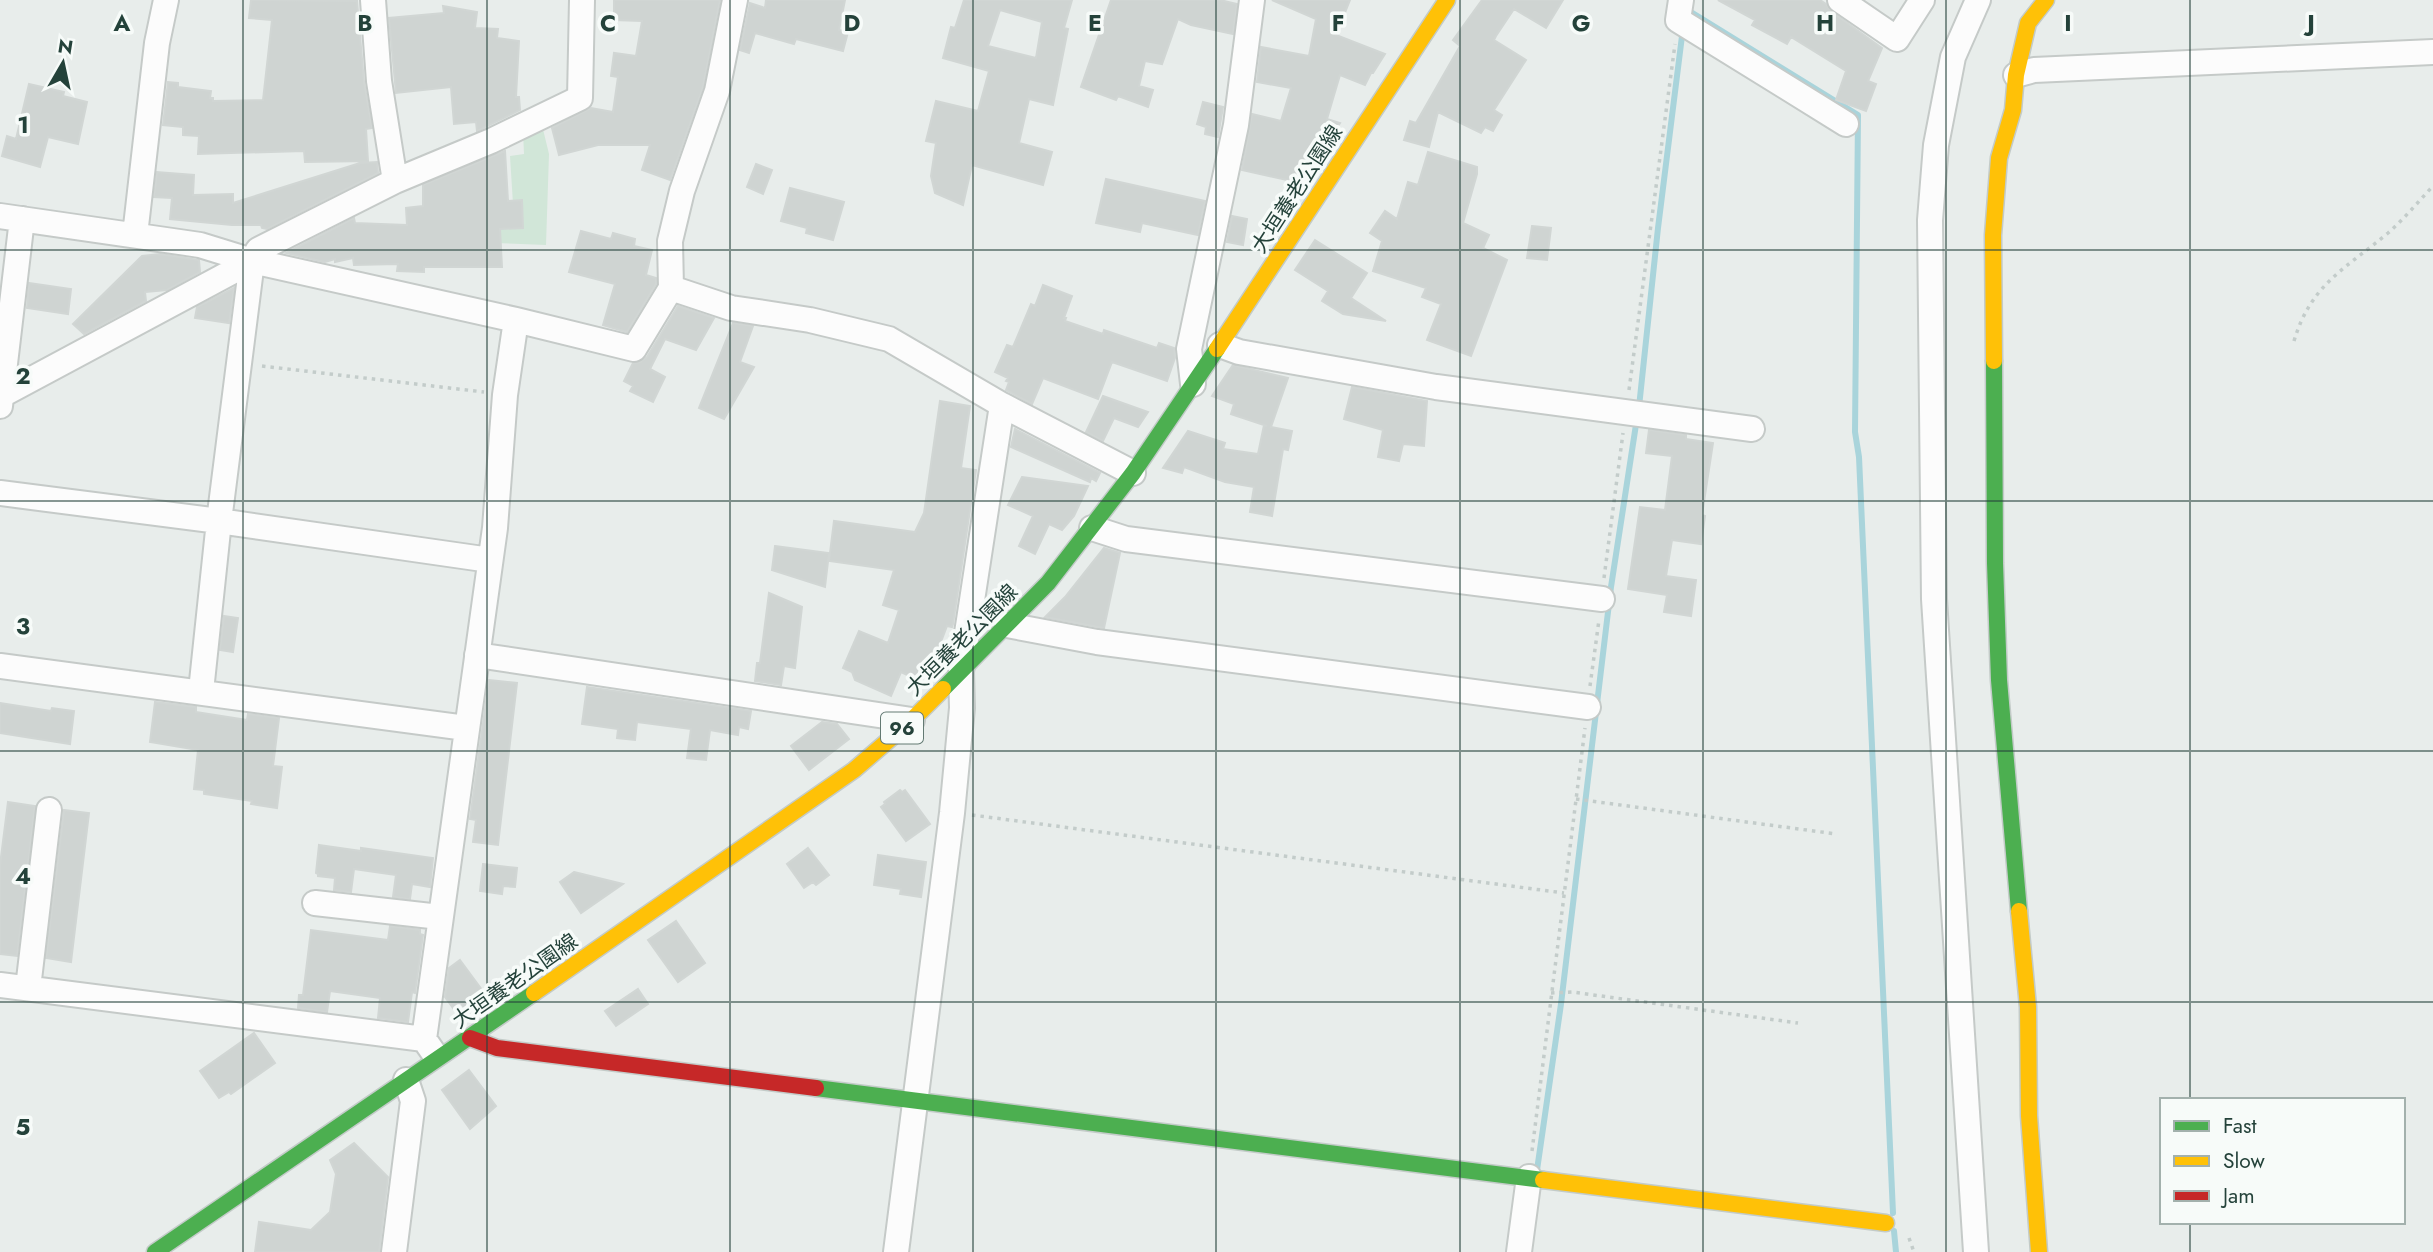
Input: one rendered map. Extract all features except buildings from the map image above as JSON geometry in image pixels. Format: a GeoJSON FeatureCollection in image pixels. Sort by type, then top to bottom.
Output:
{"type":"FeatureCollection","features":[{"type":"Feature","properties":{"kind":"street"},"geometry":{"type":"LineString","coordinates":[[135,235],[157,43],[166,0]]}},
{"type":"Feature","properties":{"kind":"street"},"geometry":{"type":"LineString","coordinates":[[373,0],[379,81],[395,181]]}},
{"type":"Feature","properties":{"kind":"street"},"geometry":{"type":"LineString","coordinates":[[201,691],[219,521],[252,261],[258,250],[395,181],[491,141],[580,97],[582,0]]}},
{"type":"Feature","properties":{"kind":"street"},"geometry":{"type":"LineString","coordinates":[[1,403],[11,218],[200,245],[252,261],[634,349],[671,288],[670,241],[682,191],[717,91],[735,0]]}},
{"type":"Feature","properties":{"kind":"street"},"geometry":{"type":"LineString","coordinates":[[1193,384],[1189,349],[1236,125],[1252,0]]}},
{"type":"Feature","properties":{"kind":"street","name":"大垣養老公園線"},"geometry":{"type":"LineString","coordinates":[[155,1252],[470,1038],[854,770],[912,720],[1048,583],[1133,473],[1447,0]]}},
{"type":"Feature","properties":{"kind":"street"},"geometry":{"type":"LineString","coordinates":[[1840,0],[1897,39],[1922,0]]}},
{"type":"Feature","properties":{"kind":"street"},"geometry":{"type":"LineString","coordinates":[[1976,1252],[1934,599],[1930,219],[1936,145],[1953,57],[1978,0]]}},
{"type":"Feature","properties":{"kind":"street"},"geometry":{"type":"LineString","coordinates":[[2039,1252],[2029,1116],[2028,1007],[1999,680],[1995,563],[1993,235],[1999,158],[2013,110],[2016,75],[2030,12],[2046,0]]}},
{"type":"Feature","properties":{"kind":"street"},"geometry":{"type":"LineString","coordinates":[[1680,10],[1846,124]]}},
{"type":"Feature","properties":{"kind":"street"},"geometry":{"type":"LineString","coordinates":[[2016,75],[2034,70],[2433,51]]}},
{"type":"Feature","properties":{"kind":"street"},"geometry":{"type":"LineString","coordinates":[[1,403],[252,261]]}},
{"type":"Feature","properties":{"kind":"street"},"geometry":{"type":"LineString","coordinates":[[671,288],[731,308],[810,320],[889,339],[1002,405],[1133,473]]}},
{"type":"Feature","properties":{"kind":"street"},"geometry":{"type":"LineString","coordinates":[[438,1060],[424,1039],[490,560],[505,395],[516,320]]}},
{"type":"Feature","properties":{"kind":"street"},"geometry":{"type":"LineString","coordinates":[[1220,345],[1239,352],[1436,387],[1752,429]]}},
{"type":"Feature","properties":{"kind":"street"},"geometry":{"type":"LineString","coordinates":[[896,1252],[952,813],[962,708],[961,672],[1002,405]]}},
{"type":"Feature","properties":{"kind":"street"},"geometry":{"type":"LineString","coordinates":[[0,493],[490,560]]}},
{"type":"Feature","properties":{"kind":"street"},"geometry":{"type":"LineString","coordinates":[[1092,528],[1126,539],[1602,600]]}},
{"type":"Feature","properties":{"kind":"street"},"geometry":{"type":"LineString","coordinates":[[1007,625],[1097,642],[1588,707]]}},
{"type":"Feature","properties":{"kind":"street"},"geometry":{"type":"LineString","coordinates":[[477,655],[912,720]]}},
{"type":"Feature","properties":{"kind":"street"},"geometry":{"type":"LineString","coordinates":[[0,666],[466,728]]}},
{"type":"Feature","properties":{"kind":"street"},"geometry":{"type":"LineString","coordinates":[[28,988],[49,810]]}},
{"type":"Feature","properties":{"kind":"street"},"geometry":{"type":"LineString","coordinates":[[315,903],[440,917]]}},
{"type":"Feature","properties":{"kind":"street"},"geometry":{"type":"LineString","coordinates":[[0,985],[424,1039]]}},
{"type":"Feature","properties":{"kind":"street"},"geometry":{"type":"LineString","coordinates":[[470,1038],[497,1048],[1886,1223]]}},
{"type":"Feature","properties":{"kind":"street"},"geometry":{"type":"LineString","coordinates":[[394,1252],[413,1101],[406,1080]]}},
{"type":"Feature","properties":{"kind":"street"},"geometry":{"type":"LineString","coordinates":[[1519,1252],[1529,1177]]}},
{"type":"Feature","properties":{"kind":"path"},"geometry":{"type":"LineString","coordinates":[[1529,1177],[1680,10]]}},
{"type":"Feature","properties":{"kind":"path"},"geometry":{"type":"LineString","coordinates":[[2294,341],[2305,310],[2314,295],[2388,232],[2433,186]]}},
{"type":"Feature","properties":{"kind":"path"},"geometry":{"type":"LineString","coordinates":[[239,363],[505,395]]}},
{"type":"Feature","properties":{"kind":"path"},"geometry":{"type":"LineString","coordinates":[[1576,799],[1836,834]]}},
{"type":"Feature","properties":{"kind":"path"},"geometry":{"type":"LineString","coordinates":[[952,813],[1564,893]]}},
{"type":"Feature","properties":{"kind":"path"},"geometry":{"type":"LineString","coordinates":[[1551,993],[1572,992],[1798,1023]]}},
{"type":"Feature","properties":{"kind":"green space"},"geometry":{"type":"Polygon","coordinates":[[[541,121],[549,154],[546,245],[494,243],[494,221],[514,220],[510,156],[524,154],[523,132],[541,121]]]}},
{"type":"Feature","properties":{"kind":"waterway"},"geometry":{"type":"LineString","coordinates":[[1686,9],[1858,115],[1855,432],[1859,457],[1893,1213]]}},
{"type":"Feature","properties":{"kind":"waterway"},"geometry":{"type":"LineString","coordinates":[[1639,407],[1683,28]]}},
{"type":"Feature","properties":{"kind":"waterway"},"geometry":{"type":"LineString","coordinates":[[1537,1170],[1561,1004],[1611,587],[1637,418]]}},
{"type":"Feature","properties":{"kind":"waterway"},"geometry":{"type":"LineString","coordinates":[[1894,1231],[1896,1252]]}},
{"type":"Feature","properties":{"kind":"traffic: fast"},"geometry":{"type":"LineString","coordinates":[[943,689],[1048,583],[1133,473],[1217,349]]}},
{"type":"Feature","properties":{"kind":"traffic: fast"},"geometry":{"type":"LineString","coordinates":[[1994,361],[1995,563],[1999,680],[2019,911]]}},
{"type":"Feature","properties":{"kind":"traffic: fast"},"geometry":{"type":"LineString","coordinates":[[155,1252],[534,993]]}},
{"type":"Feature","properties":{"kind":"traffic: fast"},"geometry":{"type":"LineString","coordinates":[[816,1088],[1543,1180]]}},
{"type":"Feature","properties":{"kind":"traffic: slow"},"geometry":{"type":"LineString","coordinates":[[1217,349],[1447,0]]}},
{"type":"Feature","properties":{"kind":"traffic: slow"},"geometry":{"type":"LineString","coordinates":[[1994,361],[1993,235],[1999,158],[2013,110],[2016,75],[2028,23],[2046,0]]}},
{"type":"Feature","properties":{"kind":"traffic: slow"},"geometry":{"type":"LineString","coordinates":[[534,993],[854,770],[943,689]]}},
{"type":"Feature","properties":{"kind":"traffic: slow"},"geometry":{"type":"LineString","coordinates":[[2019,911],[2028,1007],[2029,1116],[2039,1252]]}},
{"type":"Feature","properties":{"kind":"traffic: slow"},"geometry":{"type":"LineString","coordinates":[[1543,1180],[1886,1223]]}},
{"type":"Feature","properties":{"kind":"traffic: jam"},"geometry":{"type":"LineString","coordinates":[[470,1038],[497,1048],[816,1088]]}}]}
